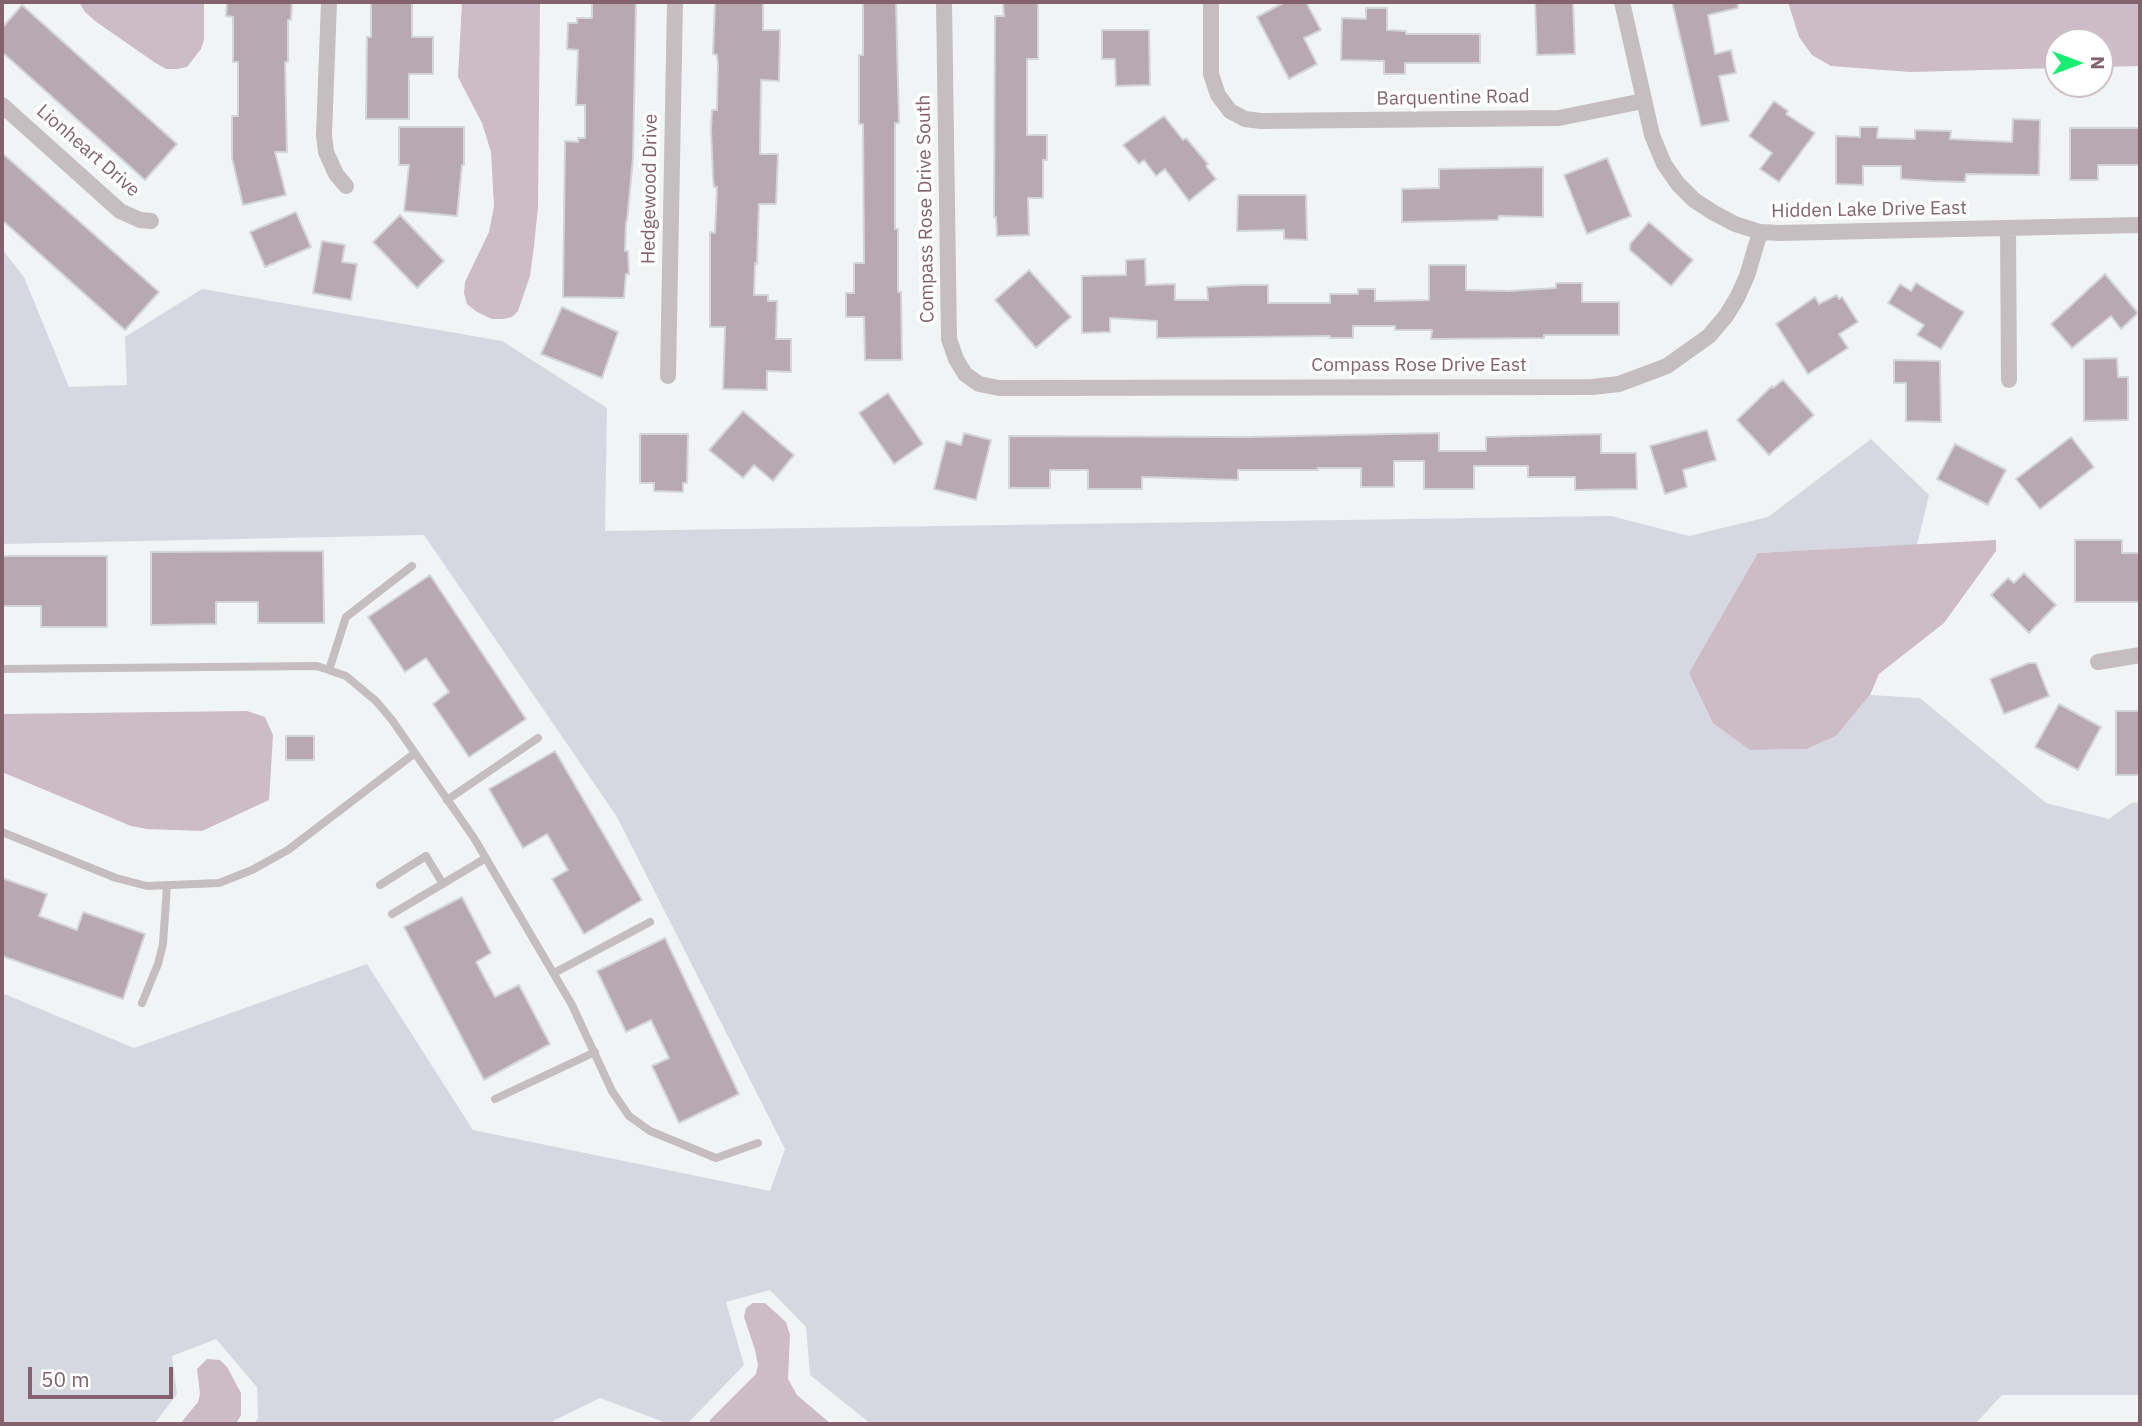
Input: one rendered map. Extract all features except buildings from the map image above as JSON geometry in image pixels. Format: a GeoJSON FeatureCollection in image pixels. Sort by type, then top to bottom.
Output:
{"type":"FeatureCollection","features":[{"type":"Feature","properties":{"kind":"street"},"geometry":{"type":"LineString","coordinates":[[329,2],[324,135],[326,152],[336,174],[346,186]]}},
{"type":"Feature","properties":{"kind":"street","name":"Hedgewood Drive"},"geometry":{"type":"LineString","coordinates":[[668,376],[675,2]]}},
{"type":"Feature","properties":{"kind":"street","name":"Compass Rose Drive South"},"geometry":{"type":"LineString","coordinates":[[944,2],[949,339],[965,374],[979,384],[999,388]]}},
{"type":"Feature","properties":{"kind":"street","name":"Barquentine Road"},"geometry":{"type":"LineString","coordinates":[[1211,2],[1212,74],[1218,95],[1230,111],[1245,119],[1559,118],[1643,101]]}},
{"type":"Feature","properties":{"kind":"street","name":"Hidden Lake Drive East"},"geometry":{"type":"LineString","coordinates":[[1622,2],[1643,101],[1652,135],[1664,164],[1694,200],[1714,213],[1759,232],[2140,225]]}},
{"type":"Feature","properties":{"kind":"street","name":"Lionheart Drive"},"geometry":{"type":"LineString","coordinates":[[2,105],[120,211],[140,220],[152,220]]}},
{"type":"Feature","properties":{"kind":"street"},"geometry":{"type":"LineString","coordinates":[[2008,229],[2009,380]]}},
{"type":"Feature","properties":{"kind":"street","name":"Compass Rose Drive East"},"geometry":{"type":"LineString","coordinates":[[999,388],[1592,387],[1619,384],[1667,366],[1709,336],[1737,298],[1747,276],[1759,232]]}},
{"type":"Feature","properties":{"kind":"street"},"geometry":{"type":"LineString","coordinates":[[2098,662],[2140,655]]}},
{"type":"Feature","properties":{"kind":"lane"},"geometry":{"type":"LineString","coordinates":[[329,670],[346,617],[412,566]]}},
{"type":"Feature","properties":{"kind":"lane"},"geometry":{"type":"LineString","coordinates":[[2,669],[317,666],[346,676],[376,701],[415,753],[486,858],[572,1005],[612,1091],[629,1116],[650,1131],[716,1158],[758,1143]]}},
{"type":"Feature","properties":{"kind":"lane"},"geometry":{"type":"LineString","coordinates":[[447,800],[538,738]]}},
{"type":"Feature","properties":{"kind":"lane"},"geometry":{"type":"LineString","coordinates":[[2,832],[116,878],[147,886],[219,883],[252,870],[288,849],[415,753]]}},
{"type":"Feature","properties":{"kind":"lane"},"geometry":{"type":"LineString","coordinates":[[380,885],[426,856],[443,884]]}},
{"type":"Feature","properties":{"kind":"lane"},"geometry":{"type":"LineString","coordinates":[[392,914],[486,858]]}},
{"type":"Feature","properties":{"kind":"lane"},"geometry":{"type":"LineString","coordinates":[[142,1003],[163,944],[167,886]]}},
{"type":"Feature","properties":{"kind":"lane"},"geometry":{"type":"LineString","coordinates":[[554,974],[650,922]]}},
{"type":"Feature","properties":{"kind":"lane"},"geometry":{"type":"LineString","coordinates":[[495,1099],[595,1052]]}},
{"type":"Feature","properties":{"kind":"shaded area"},"geometry":{"type":"Polygon","coordinates":[[[79,2],[204,2],[204,40],[201,49],[187,67],[166,69],[95,21],[79,2]]]}},
{"type":"Feature","properties":{"kind":"shaded area"},"geometry":{"type":"Polygon","coordinates":[[[462,2],[540,2],[538,207],[534,246],[530,276],[518,311],[512,317],[503,319],[492,319],[477,312],[467,304],[464,293],[465,282],[489,232],[494,206],[491,152],[482,123],[458,77],[462,2]]]}},
{"type":"Feature","properties":{"kind":"shaded area"},"geometry":{"type":"Polygon","coordinates":[[[1788,2],[2140,2],[2140,66],[2114,67],[2114,28],[2044,28],[2044,68],[1910,72],[1831,66],[1812,55],[1799,37],[1788,2]]]}},
{"type":"Feature","properties":{"kind":"shaded area"},"geometry":{"type":"Polygon","coordinates":[[[2,249],[24,277],[69,387],[127,385],[125,337],[202,289],[502,341],[607,408],[605,531],[1611,516],[1689,536],[1768,517],[1871,439],[1929,495],[1917,545],[1758,553],[1750,750],[1808,749],[1836,736],[1870,695],[1920,698],[2046,803],[2109,819],[2131,803],[2140,802],[2140,1395],[2002,1395],[1972,1424],[871,1424],[810,1375],[806,1327],[770,1290],[726,1302],[744,1365],[687,1424],[669,1424],[600,1398],[553,1421],[554,1424],[254,1424],[258,1418],[257,1387],[216,1339],[172,1356],[177,1394],[154,1424],[2,1424],[2,993],[134,1048],[367,964],[473,1130],[770,1191],[785,1149],[617,817],[424,535],[2,544],[2,249]]]}},
{"type":"Feature","properties":{"kind":"shaded area"},"geometry":{"type":"Polygon","coordinates":[[[1996,540],[1996,551],[1944,623],[1879,674],[1870,695],[1836,736],[1807,749],[1750,750],[1713,723],[1689,673],[1758,553],[1996,540]]]}},
{"type":"Feature","properties":{"kind":"shaded area"},"geometry":{"type":"Polygon","coordinates":[[[247,711],[265,717],[273,735],[269,800],[202,831],[131,826],[2,772],[2,714],[247,711]]]}},
{"type":"Feature","properties":{"kind":"shaded area"},"geometry":{"type":"Polygon","coordinates":[[[753,1303],[765,1303],[786,1322],[790,1335],[788,1379],[797,1395],[831,1424],[709,1424],[756,1374],[758,1365],[755,1350],[744,1317],[746,1308],[753,1303]]]}},
{"type":"Feature","properties":{"kind":"shaded area"},"geometry":{"type":"Polygon","coordinates":[[[207,1359],[220,1360],[227,1367],[241,1393],[241,1415],[236,1424],[180,1424],[198,1402],[200,1394],[197,1369],[207,1359]]]}}]}
